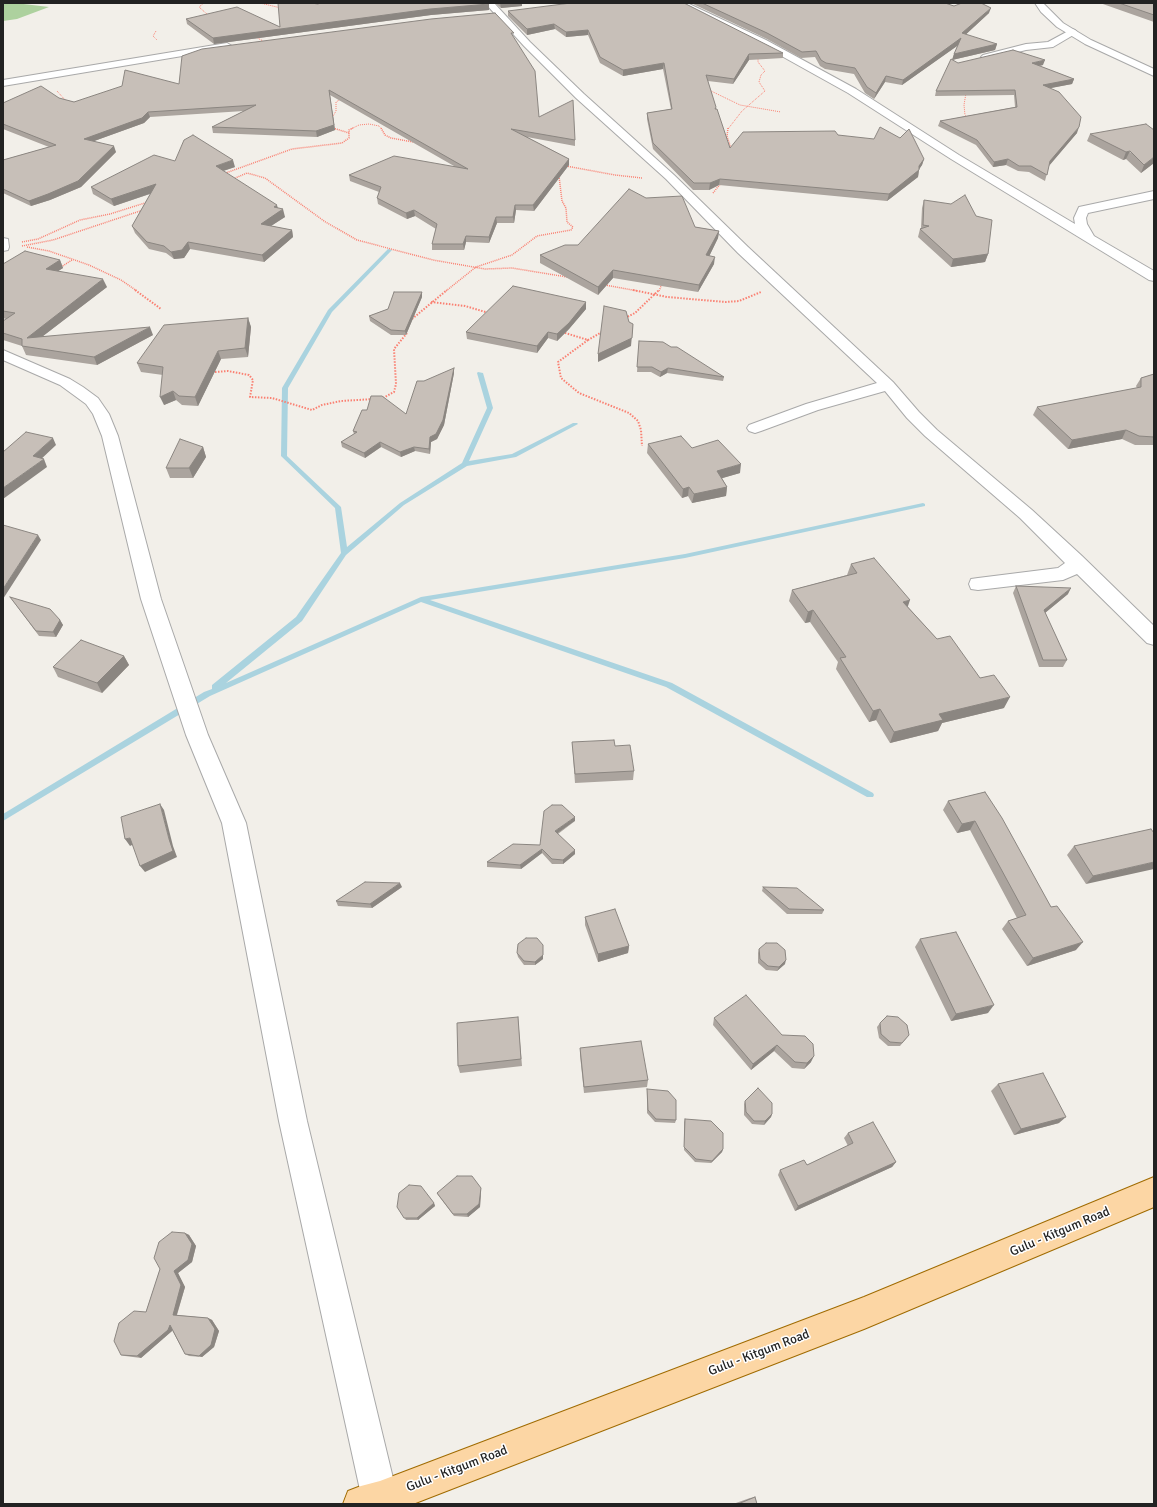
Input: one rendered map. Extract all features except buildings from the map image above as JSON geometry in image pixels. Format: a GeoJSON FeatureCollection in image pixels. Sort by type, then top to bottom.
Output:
{"type":"FeatureCollection","features":[{"type":"Feature","properties":{"kind":"main road","name":"Gulu - Kitgum Road"},"geometry":{"type":"LineString","coordinates":[[370,1501],[864,1313],[1154,1192]]}},
{"type":"Feature","properties":{"kind":"street"},"geometry":{"type":"LineString","coordinates":[[489,3],[527,44],[580,96],[670,177],[779,285],[888,385],[913,415],[931,433],[1026,514],[1154,638]]}},
{"type":"Feature","properties":{"kind":"street"},"geometry":{"type":"LineString","coordinates":[[680,3],[763,42],[852,91],[1044,211],[1154,277]]}},
{"type":"Feature","properties":{"kind":"street"},"geometry":{"type":"LineString","coordinates":[[1040,3],[1044,10],[1060,25],[1088,42],[1154,72]]}},
{"type":"Feature","properties":{"kind":"street"},"geometry":{"type":"LineString","coordinates":[[483,14],[513,11]]}},
{"type":"Feature","properties":{"kind":"street"},"geometry":{"type":"LineString","coordinates":[[973,59],[1026,47],[1050,45],[1072,32]]}},
{"type":"Feature","properties":{"kind":"street"},"geometry":{"type":"LineString","coordinates":[[3,83],[240,44]]}},
{"type":"Feature","properties":{"kind":"street"},"geometry":{"type":"LineString","coordinates":[[1044,211],[1083,210],[1154,195]]}},
{"type":"Feature","properties":{"kind":"street"},"geometry":{"type":"LineString","coordinates":[[1083,210],[1080,218],[1081,224],[1089,238]]}},
{"type":"Feature","properties":{"kind":"street"},"geometry":{"type":"LineString","coordinates":[[3,242],[3,247]]}},
{"type":"Feature","properties":{"kind":"street"},"geometry":{"type":"LineString","coordinates":[[3,354],[65,382],[92,401],[102,414],[110,436],[150,599],[197,735],[234,823],[370,1501]]}},
{"type":"Feature","properties":{"kind":"street"},"geometry":{"type":"LineString","coordinates":[[755,428],[812,407],[888,385]]}},
{"type":"Feature","properties":{"kind":"street"},"geometry":{"type":"LineString","coordinates":[[978,584],[1063,574],[1074,567],[1075,560]]}},
{"type":"Feature","properties":{"kind":"path"},"geometry":{"type":"LineString","coordinates":[[204,3],[199,7],[209,16]]}},
{"type":"Feature","properties":{"kind":"path"},"geometry":{"type":"LineString","coordinates":[[260,3],[283,8]]}},
{"type":"Feature","properties":{"kind":"path"},"geometry":{"type":"LineString","coordinates":[[252,35],[263,41],[263,46]]}},
{"type":"Feature","properties":{"kind":"path"},"geometry":{"type":"LineString","coordinates":[[732,150],[726,136],[728,127],[742,111],[761,96],[765,90],[760,82],[761,75],[765,71],[758,62],[758,54]]}},
{"type":"Feature","properties":{"kind":"path"},"geometry":{"type":"LineString","coordinates":[[705,88],[734,102],[781,112]]}},
{"type":"Feature","properties":{"kind":"path"},"geometry":{"type":"LineString","coordinates":[[966,90],[964,106],[965,115],[969,118]]}},
{"type":"Feature","properties":{"kind":"path"},"geometry":{"type":"LineString","coordinates":[[332,119],[336,112],[336,102],[346,97]]}},
{"type":"Feature","properties":{"kind":"path"},"geometry":{"type":"LineString","coordinates":[[330,124],[333,128],[349,133]]}},
{"type":"Feature","properties":{"kind":"path"},"geometry":{"type":"LineString","coordinates":[[218,175],[275,154],[304,148],[342,143],[349,138],[349,130],[354,127],[369,124],[379,126],[382,128],[385,135],[391,138],[416,142]]}},
{"type":"Feature","properties":{"kind":"path"},"geometry":{"type":"LineString","coordinates":[[560,165],[633,177],[670,177]]}},
{"type":"Feature","properties":{"kind":"path"},"geometry":{"type":"LineString","coordinates":[[562,170],[566,166]]}},
{"type":"Feature","properties":{"kind":"path"},"geometry":{"type":"LineString","coordinates":[[232,179],[247,173],[265,178],[324,222],[357,240],[433,260],[485,269],[512,268],[568,277]]}},
{"type":"Feature","properties":{"kind":"path"},"geometry":{"type":"LineString","coordinates":[[411,319],[476,267],[512,255],[537,236],[571,230],[572,227],[568,222],[566,208],[562,201],[559,175]]}},
{"type":"Feature","properties":{"kind":"path"},"geometry":{"type":"LineString","coordinates":[[700,208],[724,181]]}},
{"type":"Feature","properties":{"kind":"path"},"geometry":{"type":"LineString","coordinates":[[3,242],[26,242],[38,239],[80,220],[105,215],[153,200]]}},
{"type":"Feature","properties":{"kind":"path"},"geometry":{"type":"LineString","coordinates":[[25,246],[53,240],[142,210]]}},
{"type":"Feature","properties":{"kind":"path"},"geometry":{"type":"LineString","coordinates":[[3,242],[49,251],[89,265],[121,280],[161,309]]}},
{"type":"Feature","properties":{"kind":"path"},"geometry":{"type":"LineString","coordinates":[[57,270],[72,259]]}},
{"type":"Feature","properties":{"kind":"path"},"geometry":{"type":"LineString","coordinates":[[622,321],[635,313],[659,291],[665,278]]}},
{"type":"Feature","properties":{"kind":"path"},"geometry":{"type":"LineString","coordinates":[[604,284],[667,297],[726,302],[739,301],[779,285]]}},
{"type":"Feature","properties":{"kind":"path"},"geometry":{"type":"LineString","coordinates":[[431,302],[464,306],[492,314]]}},
{"type":"Feature","properties":{"kind":"path"},"geometry":{"type":"LineString","coordinates":[[608,328],[588,340],[558,362],[561,378],[579,393],[629,413],[638,421],[641,430],[642,446]]}},
{"type":"Feature","properties":{"kind":"path"},"geometry":{"type":"LineString","coordinates":[[215,372],[228,370],[249,375],[253,380],[250,397],[272,398],[312,410],[322,405],[341,401],[385,398],[394,392],[396,384],[394,349],[407,332]]}},
{"type":"Feature","properties":{"kind":"path"},"geometry":{"type":"LineString","coordinates":[[561,332],[588,340]]}},
{"type":"Feature","properties":{"kind":"green space"},"geometry":{"type":"Polygon","coordinates":[[[3,3],[49,7],[17,19],[3,21],[3,3]]]}},
{"type":"Feature","properties":{"kind":"waterway"},"geometry":{"type":"LineString","coordinates":[[344,553],[338,507],[284,456],[285,388],[330,311],[390,250]]}},
{"type":"Feature","properties":{"kind":"waterway"},"geometry":{"type":"LineString","coordinates":[[465,464],[490,408],[480,373]]}},
{"type":"Feature","properties":{"kind":"waterway"},"geometry":{"type":"LineString","coordinates":[[465,464],[514,456],[575,424]]}},
{"type":"Feature","properties":{"kind":"waterway"},"geometry":{"type":"LineString","coordinates":[[344,553],[402,504],[465,464]]}},
{"type":"Feature","properties":{"kind":"waterway"},"geometry":{"type":"LineString","coordinates":[[3,818],[207,694],[421,599],[685,556],[923,505]]}},
{"type":"Feature","properties":{"kind":"waterway"},"geometry":{"type":"LineString","coordinates":[[215,687],[299,619],[344,553]]}},
{"type":"Feature","properties":{"kind":"waterway"},"geometry":{"type":"LineString","coordinates":[[423,600],[669,685],[870,795]]}}]}
